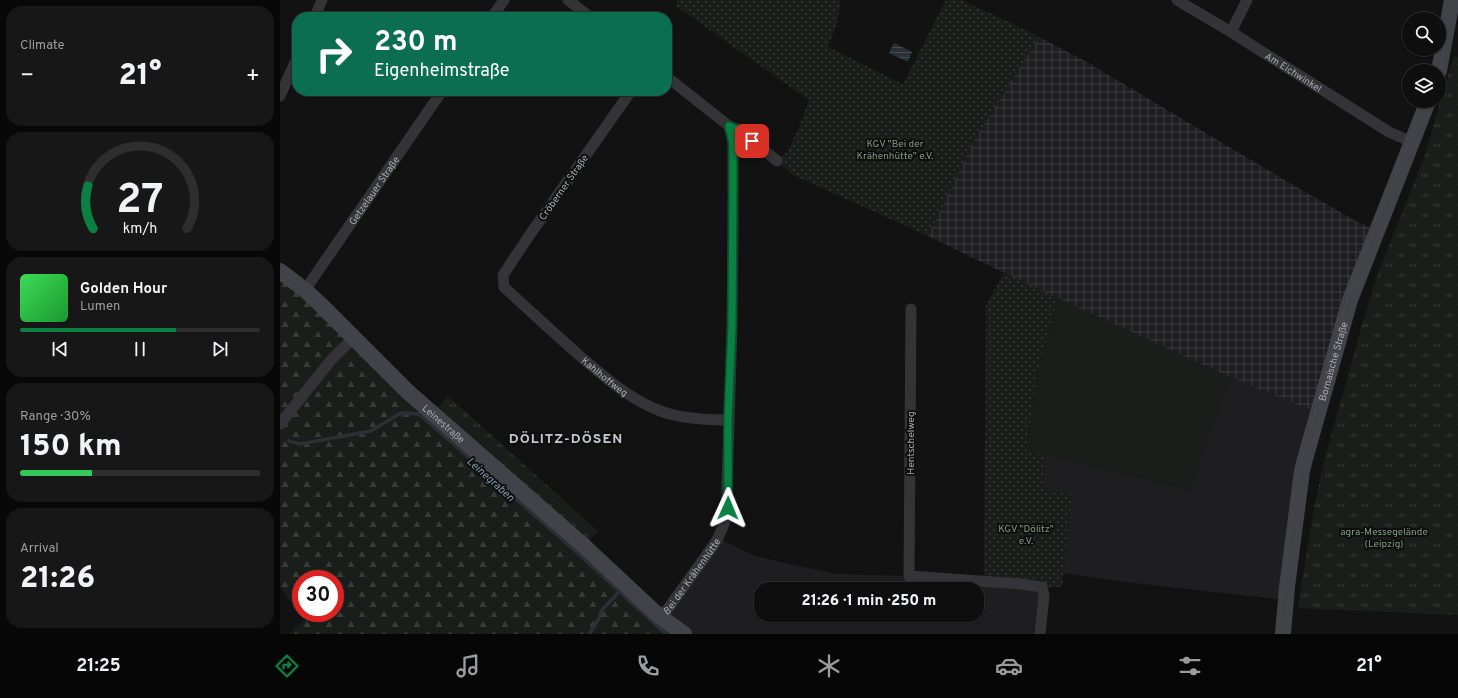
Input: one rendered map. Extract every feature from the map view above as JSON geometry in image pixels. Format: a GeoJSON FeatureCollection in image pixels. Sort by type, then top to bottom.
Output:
{"type":"FeatureCollection","features":[{"type":"Feature","properties":{"kind":"main road"},"geometry":{"type":"LineString","coordinates":[[1441,64],[1452,0]]}},
{"type":"Feature","properties":{"kind":"main road","name":"Bornaische Straße"},"geometry":{"type":"LineString","coordinates":[[1282,634],[1304,459],[1350,300],[1425,108]]}},
{"type":"Feature","properties":{"kind":"main road","name":"Leinestraße"},"geometry":{"type":"LineString","coordinates":[[280,271],[305,290],[407,391],[584,546],[659,616],[684,634]]}},
{"type":"Feature","properties":{"kind":"street"},"geometry":{"type":"LineString","coordinates":[[317,12],[322,0]]}},
{"type":"Feature","properties":{"kind":"street"},"geometry":{"type":"LineString","coordinates":[[496,12],[504,0]]}},
{"type":"Feature","properties":{"kind":"street"},"geometry":{"type":"LineString","coordinates":[[568,0],[584,12]]}},
{"type":"Feature","properties":{"kind":"street","name":"Am Eichwinkel"},"geometry":{"type":"LineString","coordinates":[[1177,0],[1231,32],[1390,132],[1412,142]]}},
{"type":"Feature","properties":{"kind":"street"},"geometry":{"type":"LineString","coordinates":[[1231,32],[1247,0]]}},
{"type":"Feature","properties":{"kind":"street"},"geometry":{"type":"LineString","coordinates":[[280,96],[292,69]]}},
{"type":"Feature","properties":{"kind":"street"},"geometry":{"type":"LineString","coordinates":[[672,81],[729,126],[742,132],[778,161]]}},
{"type":"Feature","properties":{"kind":"street","name":"Getzelauer Straße"},"geometry":{"type":"LineString","coordinates":[[305,290],[439,96]]}},
{"type":"Feature","properties":{"kind":"street","name":"Cröberner Straße"},"geometry":{"type":"LineString","coordinates":[[504,286],[503,275],[627,96]]}},
{"type":"Feature","properties":{"kind":"street","name":"Bei der Krähenhütte"},"geometry":{"type":"LineString","coordinates":[[659,616],[667,610],[713,546],[724,524],[728,508],[728,420],[732,326],[733,151],[733,143],[729,126]]}},
{"type":"Feature","properties":{"kind":"street","name":"Kahlhoffweg"},"geometry":{"type":"LineString","coordinates":[[504,286],[554,333],[628,395],[664,412],[686,418],[728,420]]}},
{"type":"Feature","properties":{"kind":"street","name":"Hentschelweg"},"geometry":{"type":"LineString","coordinates":[[911,309],[909,576],[1042,587],[1044,596],[1040,634]]}},
{"type":"Feature","properties":{"kind":"street"},"geometry":{"type":"LineString","coordinates":[[280,424],[331,360],[354,337]]}},
{"type":"Feature","properties":{"kind":"shaded area"},"geometry":{"type":"Polygon","coordinates":[[[1039,37],[1085,61],[1354,220],[1376,230],[1318,413],[1230,377],[1085,312],[928,236],[973,142],[1039,37]]]}},
{"type":"Feature","properties":{"kind":"shaded area"},"geometry":{"type":"Polygon","coordinates":[[[894,43],[912,52],[908,62],[889,53],[894,43]]]}},
{"type":"Feature","properties":{"kind":"shaded area"},"geometry":{"type":"Polygon","coordinates":[[[1230,377],[1318,413],[1285,600],[1125,582],[1063,573],[1072,495],[1043,490],[1046,455],[1189,490],[1230,377]]]}},
{"type":"Feature","properties":{"kind":"shaded area"},"geometry":{"type":"Polygon","coordinates":[[[718,538],[754,556],[836,574],[909,576],[982,582],[754,582],[754,622],[984,622],[984,582],[1042,587],[1040,634],[684,634],[672,627],[667,610],[718,538]]]}},
{"type":"Feature","properties":{"kind":"green space","name":"KGV \"Bei der Krähenhütte\" e.V."},"geometry":{"type":"Polygon","coordinates":[[[678,0],[841,0],[837,23],[828,47],[903,84],[946,0],[961,0],[1039,37],[973,142],[928,236],[793,175],[777,161],[789,150],[809,100],[676,6],[678,0]]]}},
{"type":"Feature","properties":{"kind":"green space","name":"agra-Messegelände (Leipzig)"},"geometry":{"type":"Polygon","coordinates":[[[1454,55],[1458,57],[1458,615],[1298,608],[1314,507],[1325,458],[1362,325],[1378,273],[1424,158],[1439,108],[1446,108],[1446,82],[1454,55]]]}},
{"type":"Feature","properties":{"kind":"green space"},"geometry":{"type":"Polygon","coordinates":[[[280,271],[684,634],[289,634],[302,622],[344,622],[344,570],[292,570],[292,604],[280,587],[280,271]]]}},
{"type":"Feature","properties":{"kind":"green space","name":"KGV \"Dölitz\" e.V."},"geometry":{"type":"Polygon","coordinates":[[[1004,272],[1058,298],[1038,370],[1026,451],[1046,455],[1043,490],[1072,494],[1062,587],[1042,587],[984,581],[986,306],[1004,272]]]}},
{"type":"Feature","properties":{"kind":"green space"},"geometry":{"type":"Polygon","coordinates":[[[1058,298],[1230,377],[1189,490],[1026,451],[1038,370],[1058,298]]]}},
{"type":"Feature","properties":{"kind":"green space"},"geometry":{"type":"Polygon","coordinates":[[[448,396],[598,531],[584,546],[433,414],[448,396]]]}},
{"type":"Feature","properties":{"kind":"waterway","name":"Leinegraben"},"geometry":{"type":"LineString","coordinates":[[289,441],[300,444],[371,431],[401,413],[419,414],[573,549],[666,634]]}},
{"type":"Feature","properties":{"kind":"waterway"},"geometry":{"type":"LineString","coordinates":[[589,634],[598,620],[602,610],[619,592]]}},
{"type":"Feature","properties":{"kind":"tram line"},"geometry":{"type":"LineString","coordinates":[[1441,64],[1443,56]]}},
{"type":"Feature","properties":{"kind":"tram line"},"geometry":{"type":"LineString","coordinates":[[1280,634],[1281,608],[1295,493],[1300,465],[1347,299],[1422,108]]}},
{"type":"Feature","properties":{"kind":"tram line"},"geometry":{"type":"LineString","coordinates":[[1358,287],[1368,261]]}},
{"type":"Feature","properties":{"kind":"tram line"},"geometry":{"type":"LineString","coordinates":[[1304,477],[1310,450]]}},
{"type":"Feature","properties":{"kind":"district","name":"DÖLITZ-DÖSEN"},"geometry":{"type":"Point","coordinates":[566,438]}},
{"type":"Feature","properties":{"kind":"route"},"geometry":{"type":"LineString","coordinates":[[728,508],[728,420],[732,326],[733,180],[733,143],[729,126],[742,132],[752,141]]}}]}
